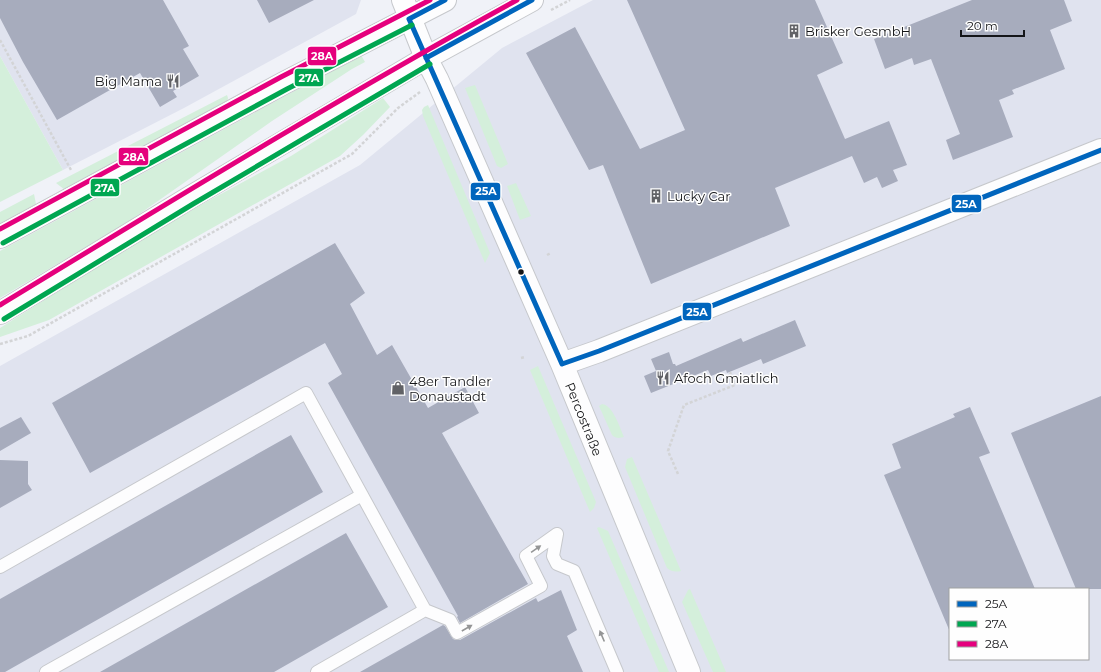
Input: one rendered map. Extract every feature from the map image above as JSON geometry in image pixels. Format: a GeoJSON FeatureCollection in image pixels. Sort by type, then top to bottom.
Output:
{"type":"FeatureCollection","features":[{"type":"Feature","properties":{"kind":"street"},"geometry":{"type":"LineString","coordinates":[[0,237],[284,83],[406,10],[445,0]]}},
{"type":"Feature","properties":{"kind":"street"},"geometry":{"type":"LineString","coordinates":[[0,313],[189,198],[426,58],[532,0]]}},
{"type":"Feature","properties":{"kind":"street","name":"Percostraße"},"geometry":{"type":"LineString","coordinates":[[406,10],[562,364],[689,672]]}},
{"type":"Feature","properties":{"kind":"street"},"geometry":{"type":"LineString","coordinates":[[562,364],[599,351],[1101,150]]}},
{"type":"Feature","properties":{"kind":"lane"},"geometry":{"type":"LineString","coordinates":[[0,566],[306,393],[425,610],[450,620],[457,633],[541,586],[526,556],[557,534],[553,556],[557,564],[574,571],[617,672]]}},
{"type":"Feature","properties":{"kind":"lane"},"geometry":{"type":"LineString","coordinates":[[46,672],[362,495]]}},
{"type":"Feature","properties":{"kind":"lane"},"geometry":{"type":"LineString","coordinates":[[316,672],[425,610]]}},
{"type":"Feature","properties":{"kind":"path"},"geometry":{"type":"LineString","coordinates":[[0,40],[71,170]]}},
{"type":"Feature","properties":{"kind":"path"},"geometry":{"type":"LineString","coordinates":[[0,344],[28,336],[352,154],[398,108],[415,96]]}},
{"type":"Feature","properties":{"kind":"path"},"geometry":{"type":"LineString","coordinates":[[547,255],[551,253]]}},
{"type":"Feature","properties":{"kind":"path"},"geometry":{"type":"LineString","coordinates":[[521,358],[525,357]]}},
{"type":"Feature","properties":{"kind":"path"},"geometry":{"type":"LineString","coordinates":[[678,474],[668,451],[684,405],[735,384],[730,372]]}},
{"type":"Feature","properties":{"kind":"shaded area"},"geometry":{"type":"Polygon","coordinates":[[[0,0],[361,0],[356,14],[184,108],[63,170],[0,56],[0,0]]]}},
{"type":"Feature","properties":{"kind":"shaded area"},"geometry":{"type":"Polygon","coordinates":[[[593,0],[1101,0],[1101,672],[0,672],[0,366],[360,165],[502,48],[593,0]]]}},
{"type":"Feature","properties":{"kind":"green space"},"geometry":{"type":"Polygon","coordinates":[[[361,55],[365,62],[272,121],[128,222],[0,298],[0,251],[361,55]]]}},
{"type":"Feature","properties":{"kind":"green space"},"geometry":{"type":"Polygon","coordinates":[[[0,56],[63,170],[0,202],[0,56]]]}},
{"type":"Feature","properties":{"kind":"green space"},"geometry":{"type":"Polygon","coordinates":[[[475,85],[508,164],[501,168],[497,166],[465,88],[475,85]]]}},
{"type":"Feature","properties":{"kind":"green space"},"geometry":{"type":"Polygon","coordinates":[[[227,95],[227,103],[65,190],[56,183],[227,95]]]}},
{"type":"Feature","properties":{"kind":"green space"},"geometry":{"type":"Polygon","coordinates":[[[383,98],[390,107],[340,156],[49,320],[0,337],[0,328],[143,238],[291,156],[383,98]]]}},
{"type":"Feature","properties":{"kind":"green space"},"geometry":{"type":"Polygon","coordinates":[[[428,105],[490,253],[485,263],[423,116],[422,110],[428,105]]]}},
{"type":"Feature","properties":{"kind":"green space"},"geometry":{"type":"Polygon","coordinates":[[[516,183],[531,216],[520,220],[507,186],[516,183]]]}},
{"type":"Feature","properties":{"kind":"green space"},"geometry":{"type":"Polygon","coordinates":[[[34,194],[36,204],[34,207],[0,225],[0,212],[34,194]]]}},
{"type":"Feature","properties":{"kind":"green space"},"geometry":{"type":"Polygon","coordinates":[[[538,366],[596,502],[594,508],[590,512],[530,370],[538,366]]]}},
{"type":"Feature","properties":{"kind":"green space"},"geometry":{"type":"Polygon","coordinates":[[[602,404],[610,408],[624,437],[616,438],[612,435],[599,406],[602,404]]]}},
{"type":"Feature","properties":{"kind":"green space"},"geometry":{"type":"Polygon","coordinates":[[[632,457],[681,571],[677,572],[667,568],[625,467],[627,459],[632,457]]]}},
{"type":"Feature","properties":{"kind":"green space"},"geometry":{"type":"Polygon","coordinates":[[[599,527],[608,531],[669,672],[659,672],[597,528],[599,527]]]}},
{"type":"Feature","properties":{"kind":"green space"},"geometry":{"type":"Polygon","coordinates":[[[690,589],[726,672],[713,672],[682,602],[690,589]]]}},
{"type":"Feature","properties":{"kind":"building"},"geometry":{"type":"Polygon","coordinates":[[[0,0],[163,0],[189,46],[183,49],[199,76],[173,91],[177,97],[160,107],[140,73],[57,120],[23,62],[0,18],[0,0]]]}},
{"type":"Feature","properties":{"kind":"building"},"geometry":{"type":"Polygon","coordinates":[[[257,0],[314,0],[269,23],[257,0]]]}},
{"type":"Feature","properties":{"kind":"building"},"geometry":{"type":"Polygon","coordinates":[[[627,0],[815,0],[843,63],[817,75],[845,139],[889,121],[907,165],[893,170],[898,181],[882,188],[877,177],[864,183],[852,156],[775,188],[790,226],[651,284],[603,165],[589,170],[526,53],[575,27],[640,149],[685,130],[627,0]]]}},
{"type":"Feature","properties":{"kind":"building"},"geometry":{"type":"Polygon","coordinates":[[[972,0],[1064,0],[1072,21],[1050,30],[1065,69],[1012,90],[1014,94],[999,100],[1013,137],[953,160],[946,140],[960,134],[931,59],[914,65],[912,58],[885,69],[874,39],[972,0]]]}},
{"type":"Feature","properties":{"kind":"building"},"geometry":{"type":"Polygon","coordinates":[[[335,243],[365,293],[350,304],[377,355],[392,345],[428,408],[465,387],[479,413],[442,433],[528,584],[460,623],[457,617],[458,616],[328,383],[342,374],[325,343],[90,473],[52,403],[335,243]]]}},
{"type":"Feature","properties":{"kind":"building"},"geometry":{"type":"Polygon","coordinates":[[[795,320],[806,346],[763,364],[761,359],[727,373],[726,370],[711,376],[708,370],[651,393],[644,376],[656,371],[651,359],[669,352],[673,364],[676,366],[741,338],[743,342],[795,320]]]}},
{"type":"Feature","properties":{"kind":"building"},"geometry":{"type":"Polygon","coordinates":[[[1101,396],[1101,589],[1076,588],[1011,433],[1101,396]]]}},
{"type":"Feature","properties":{"kind":"building"},"geometry":{"type":"Polygon","coordinates":[[[970,407],[990,453],[979,457],[1035,588],[949,588],[949,630],[884,475],[901,468],[892,444],[955,417],[953,414],[970,407]]]}},
{"type":"Feature","properties":{"kind":"building"},"geometry":{"type":"Polygon","coordinates":[[[21,417],[31,433],[0,451],[0,428],[21,417]]]}},
{"type":"Feature","properties":{"kind":"building"},"geometry":{"type":"Polygon","coordinates":[[[291,435],[323,492],[5,672],[0,672],[0,599],[291,435]]]}},
{"type":"Feature","properties":{"kind":"building"},"geometry":{"type":"Polygon","coordinates":[[[0,460],[28,461],[28,484],[32,490],[0,508],[0,460]]]}},
{"type":"Feature","properties":{"kind":"building"},"geometry":{"type":"Polygon","coordinates":[[[346,533],[388,607],[274,672],[100,672],[346,533]]]}},
{"type":"Feature","properties":{"kind":"building"},"geometry":{"type":"Polygon","coordinates":[[[561,590],[577,630],[567,636],[583,672],[360,672],[443,625],[453,639],[460,640],[536,598],[538,602],[561,590]]]}},
{"type":"Feature","properties":{"kind":"transit line","name":"28A"},"geometry":{"type":"LineString","coordinates":[[0,229],[281,77],[430,0]]}},
{"type":"Feature","properties":{"kind":"transit line","name":"25A"},"geometry":{"type":"LineString","coordinates":[[409,19],[445,0]]}},
{"type":"Feature","properties":{"kind":"transit line","name":"28A"},"geometry":{"type":"LineString","coordinates":[[0,305],[322,111],[517,0]]}},
{"type":"Feature","properties":{"kind":"transit line","name":"25A"},"geometry":{"type":"LineString","coordinates":[[426,58],[532,0]]}},
{"type":"Feature","properties":{"kind":"transit line","name":"25A"},"geometry":{"type":"LineString","coordinates":[[409,19],[562,364]]}},
{"type":"Feature","properties":{"kind":"transit line","name":"27A"},"geometry":{"type":"LineString","coordinates":[[3,243],[287,89],[412,25]]}},
{"type":"Feature","properties":{"kind":"transit line","name":"27A"},"geometry":{"type":"LineString","coordinates":[[4,319],[193,204],[430,64]]}},
{"type":"Feature","properties":{"kind":"transit line","name":"25A"},"geometry":{"type":"LineString","coordinates":[[562,364],[599,351],[1101,150]]}},
{"type":"Feature","properties":{"kind":"place","name":"Brisker GesmbH"},"geometry":{"type":"Point","coordinates":[794,31]}},
{"type":"Feature","properties":{"kind":"place","name":"Big Mama"},"geometry":{"type":"Point","coordinates":[173,81]}},
{"type":"Feature","properties":{"kind":"place","name":"Lucky Car"},"geometry":{"type":"Point","coordinates":[656,196]}},
{"type":"Feature","properties":{"kind":"place","name":"Afoch Gmiatlich"},"geometry":{"type":"Point","coordinates":[663,378]}},
{"type":"Feature","properties":{"kind":"place","name":"48er Tandler Donaustadt"},"geometry":{"type":"Point","coordinates":[398,388]}}]}
